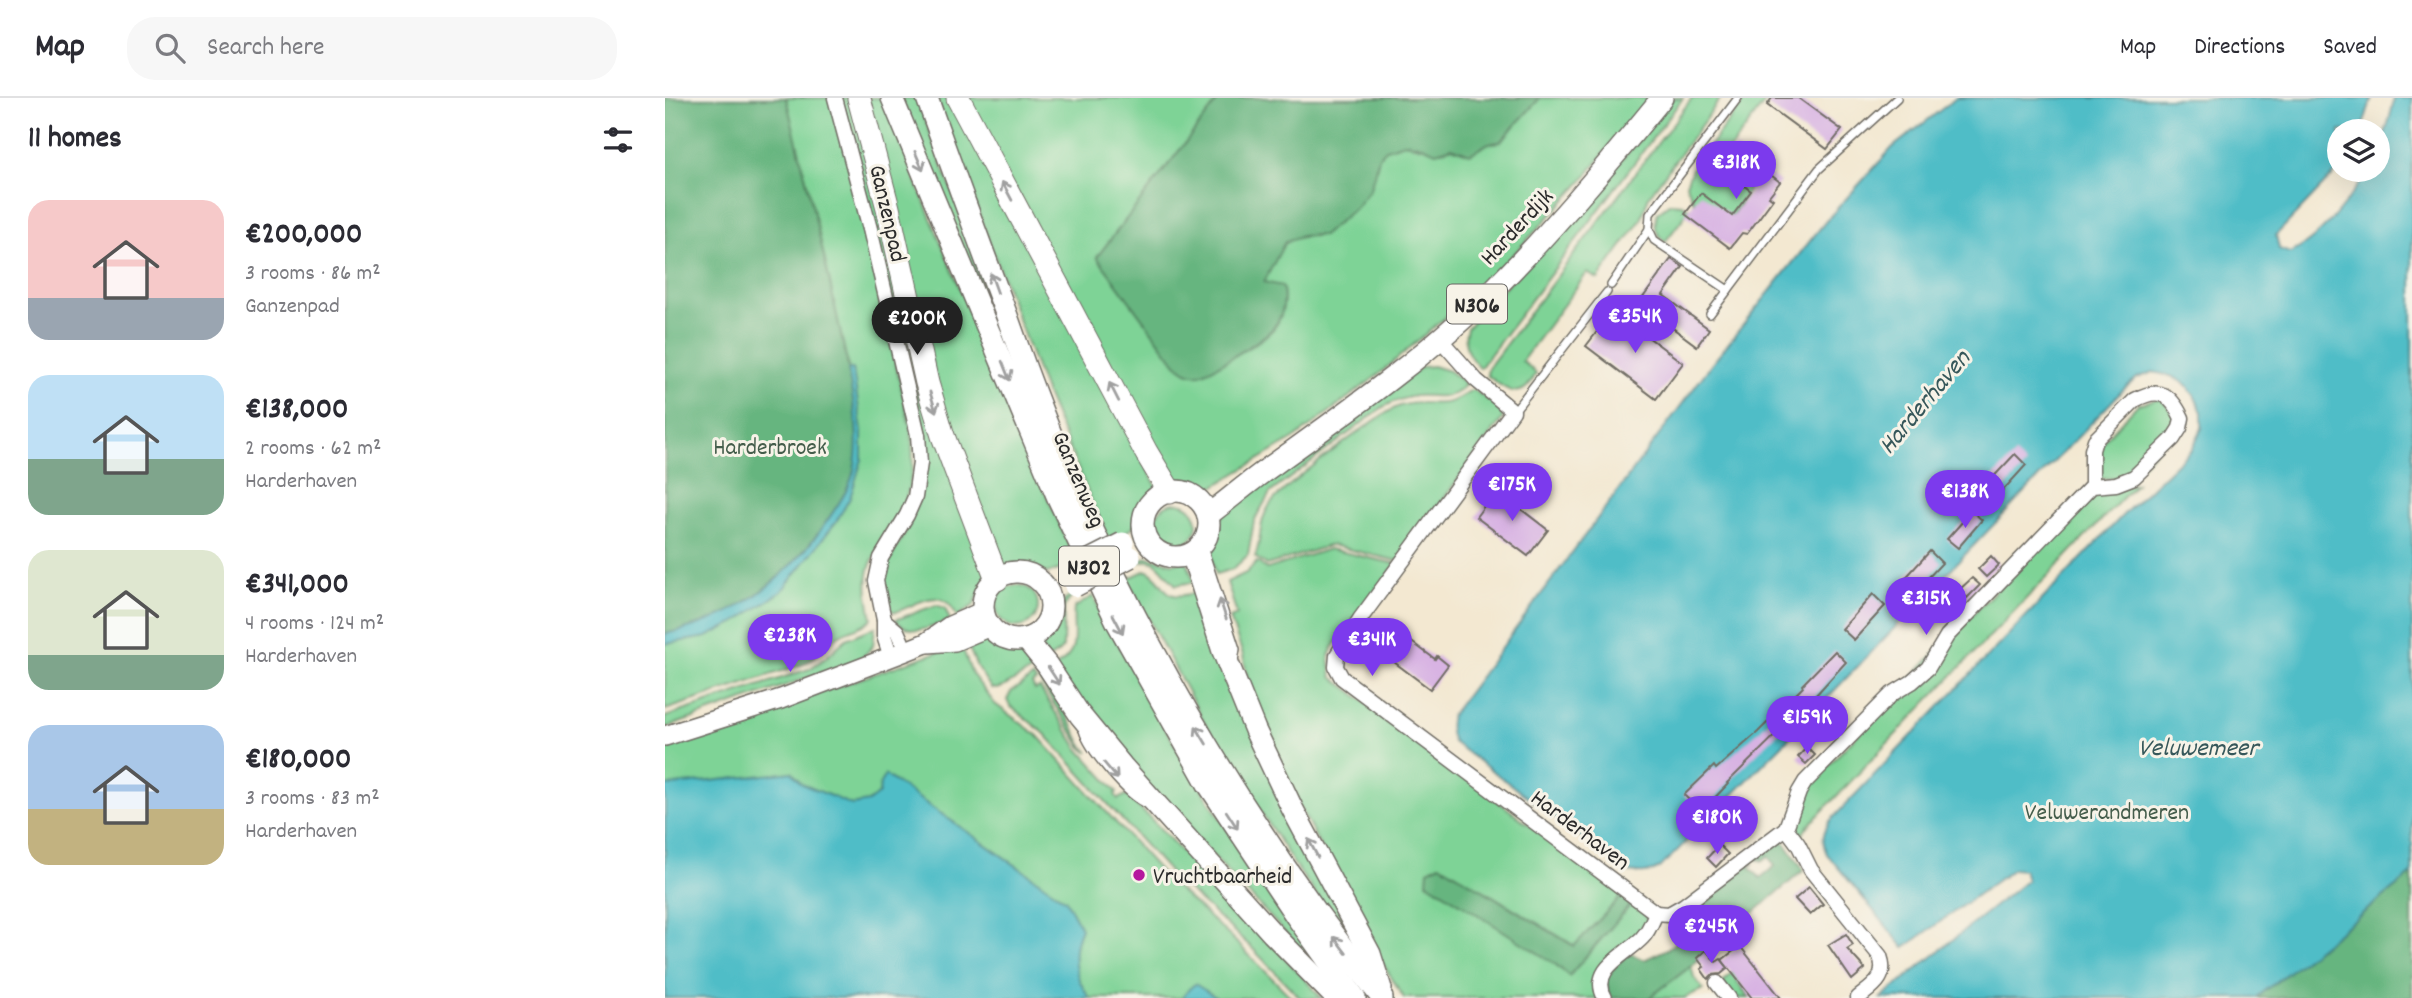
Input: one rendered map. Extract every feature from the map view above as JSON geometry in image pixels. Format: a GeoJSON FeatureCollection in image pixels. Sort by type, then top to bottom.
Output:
{"type":"FeatureCollection","features":[{"type":"Feature","properties":{"kind":"highway"},"geometry":{"type":"LineString","coordinates":[[859,98],[888,208],[927,383],[943,436],[997,579]]}},
{"type":"Feature","properties":{"kind":"highway"},"geometry":{"type":"LineString","coordinates":[[958,98],[1146,453],[1170,492]]}},
{"type":"Feature","properties":{"kind":"main road","name":"Ganzenweg"},"geometry":{"type":"LineString","coordinates":[[892,98],[1058,498],[1117,622],[1208,784],[1296,916],[1356,998]]}},
{"type":"Feature","properties":{"kind":"main road","name":"Ganzenweg"},"geometry":{"type":"LineString","coordinates":[[926,98],[1035,393],[1075,492],[1133,611],[1179,699],[1251,816],[1311,906],[1383,998]]}},
{"type":"Feature","properties":{"kind":"main road","name":"Harderdijk"},"geometry":{"type":"LineString","coordinates":[[1204,508],[1227,485],[1259,475],[1383,386],[1492,291],[1607,166],[1662,98]]}},
{"type":"Feature","properties":{"kind":"main road"},"geometry":{"type":"LineString","coordinates":[[1170,492],[1186,493],[1204,508],[1208,533],[1197,549],[1183,556],[1166,556],[1148,539],[1143,522],[1155,499],[1170,492]]}},
{"type":"Feature","properties":{"kind":"main road"},"geometry":{"type":"LineString","coordinates":[[1046,591],[1148,539]]}},
{"type":"Feature","properties":{"kind":"main road","name":"N302"},"geometry":{"type":"LineString","coordinates":[[1197,549],[1232,676],[1281,786],[1370,954],[1383,998]]}},
{"type":"Feature","properties":{"kind":"main road"},"geometry":{"type":"LineString","coordinates":[[1020,572],[1028,574],[1046,591],[1051,608],[1046,624],[1034,636],[1015,640],[1004,637],[987,619],[986,593],[997,579],[1020,572]]}},
{"type":"Feature","properties":{"kind":"main road"},"geometry":{"type":"LineString","coordinates":[[665,736],[781,699],[926,643],[955,641],[987,619]]}},
{"type":"Feature","properties":{"kind":"main road"},"geometry":{"type":"LineString","coordinates":[[1026,639],[1080,715],[1161,809],[1272,933],[1336,998]]}},
{"type":"Feature","properties":{"kind":"street","name":"Ganzenpad"},"geometry":{"type":"LineString","coordinates":[[835,98],[867,217],[918,435],[920,463],[915,497],[881,558],[878,570],[877,589],[884,620],[897,631],[898,654]]}},
{"type":"Feature","properties":{"kind":"street"},"geometry":{"type":"LineString","coordinates":[[1439,338],[1476,380],[1513,411]]}},
{"type":"Feature","properties":{"kind":"street"},"geometry":{"type":"LineString","coordinates":[[1605,998],[1601,988],[1604,972],[1643,937],[1655,914],[1669,914],[1683,906],[1786,828],[1805,782],[1892,694],[1928,668],[1947,636],[2091,486],[2116,484],[2134,477],[2173,439],[2180,428],[2182,418],[2170,398],[2161,393],[2142,396],[2095,440],[2092,450],[2091,486]]}},
{"type":"Feature","properties":{"kind":"street","name":"Harderhaven"},"geometry":{"type":"LineString","coordinates":[[1513,411],[1360,619],[1338,655],[1336,667],[1342,678],[1655,914]]}},
{"type":"Feature","properties":{"kind":"street"},"geometry":{"type":"LineString","coordinates":[[1786,828],[1798,844],[1811,870],[1880,956],[1881,977],[1877,984],[1858,998]]}},
{"type":"Feature","properties":{"kind":"street"},"geometry":{"type":"LineString","coordinates":[[1717,984],[1729,998]]}},
{"type":"Feature","properties":{"kind":"lane","name":"Harderhaven"},"geometry":{"type":"LineString","coordinates":[[1513,411],[1609,288],[1649,229],[1650,214],[1738,98]]}},
{"type":"Feature","properties":{"kind":"lane"},"geometry":{"type":"LineString","coordinates":[[1710,314],[1819,169],[1898,98]]}},
{"type":"Feature","properties":{"kind":"lane"},"geometry":{"type":"LineString","coordinates":[[1649,229],[1654,240],[1728,290]]}},
{"type":"Feature","properties":{"kind":"green space","name":"Harderbroek"},"geometry":{"type":"Polygon","coordinates":[[[665,98],[830,98],[848,158],[910,427],[913,452],[909,488],[901,512],[877,550],[869,569],[867,588],[872,618],[838,636],[803,664],[665,710],[665,98]]]}},
{"type":"Feature","properties":{"kind":"green space","name":"Harderbroek"},"geometry":{"type":"Polygon","coordinates":[[[665,98],[786,98],[847,360],[858,436],[854,472],[847,490],[829,518],[796,559],[759,593],[738,607],[691,627],[665,634],[665,98]]]}},
{"type":"Feature","properties":{"kind":"green space"},"geometry":{"type":"Polygon","coordinates":[[[840,98],[854,98],[987,576],[974,605],[957,617],[945,601],[938,599],[922,601],[896,612],[889,610],[885,596],[884,584],[888,565],[908,526],[924,483],[840,98]]]}},
{"type":"Feature","properties":{"kind":"green space"},"geometry":{"type":"Polygon","coordinates":[[[864,98],[882,98],[1021,438],[1076,561],[1057,571],[1002,571],[957,461],[864,98]]]}},
{"type":"Feature","properties":{"kind":"green space"},"geometry":{"type":"Polygon","coordinates":[[[901,98],[917,98],[1068,501],[901,98]]]}},
{"type":"Feature","properties":{"kind":"green space"},"geometry":{"type":"Polygon","coordinates":[[[936,98],[952,98],[1158,489],[1146,499],[1133,527],[1110,544],[1044,389],[936,98]]]}},
{"type":"Feature","properties":{"kind":"green space"},"geometry":{"type":"Polygon","coordinates":[[[963,98],[1220,98],[1097,257],[1199,374],[1249,347],[1274,328],[1281,313],[1282,286],[1264,283],[1276,255],[1294,239],[1316,236],[1375,175],[1379,157],[1385,149],[1404,143],[1442,151],[1452,147],[1470,154],[1489,143],[1500,142],[1540,98],[1650,98],[1577,187],[1512,256],[1462,303],[1378,375],[1295,438],[1213,487],[1199,489],[1174,482],[963,98]]]}},
{"type":"Feature","properties":{"kind":"green space"},"geometry":{"type":"Polygon","coordinates":[[[1220,98],[1540,98],[1500,142],[1489,143],[1470,154],[1452,147],[1436,152],[1417,144],[1404,143],[1386,149],[1379,157],[1370,189],[1357,206],[1324,235],[1300,236],[1285,242],[1264,282],[1282,286],[1282,313],[1274,327],[1227,360],[1200,374],[1193,374],[1176,364],[1097,257],[1220,98]]]}},
{"type":"Feature","properties":{"kind":"green space"},"geometry":{"type":"Polygon","coordinates":[[[1673,98],[1683,98],[1480,368],[1467,350],[1467,328],[1643,136],[1673,98]]]}},
{"type":"Feature","properties":{"kind":"green space"},"geometry":{"type":"Polygon","coordinates":[[[1692,98],[1721,98],[1649,196],[1641,220],[1598,279],[1587,273],[1522,361],[1536,373],[1531,383],[1519,391],[1507,389],[1487,375],[1488,368],[1692,98]]]}},
{"type":"Feature","properties":{"kind":"green space"},"geometry":{"type":"Polygon","coordinates":[[[1746,98],[1768,98],[1718,165],[1749,189],[1731,217],[1694,202],[1686,184],[1692,169],[1746,98]]]}},
{"type":"Feature","properties":{"kind":"green space"},"geometry":{"type":"Polygon","coordinates":[[[1670,203],[1682,204],[1690,209],[1665,242],[1657,232],[1656,218],[1657,213],[1670,203]]]}},
{"type":"Feature","properties":{"kind":"green space"},"geometry":{"type":"Polygon","coordinates":[[[1433,366],[1449,371],[1466,384],[1448,396],[1415,396],[1383,407],[1270,493],[1254,521],[1248,555],[1233,569],[1216,574],[1212,558],[1213,543],[1216,528],[1224,513],[1422,367],[1433,366]]]}},
{"type":"Feature","properties":{"kind":"green space"},"geometry":{"type":"Polygon","coordinates":[[[1471,390],[1499,408],[1503,418],[1398,561],[1331,545],[1267,565],[1255,557],[1263,519],[1269,506],[1291,484],[1331,452],[1400,406],[1411,403],[1451,402],[1471,390]]]}},
{"type":"Feature","properties":{"kind":"green space"},"geometry":{"type":"Polygon","coordinates":[[[2160,398],[2176,413],[2173,432],[2131,476],[2119,479],[2099,478],[2096,449],[2138,404],[2160,398]]]}},
{"type":"Feature","properties":{"kind":"green space"},"geometry":{"type":"Polygon","coordinates":[[[2136,484],[1808,826],[1801,836],[1809,853],[1792,826],[1805,790],[2094,491],[2136,484]]]}},
{"type":"Feature","properties":{"kind":"green space"},"geometry":{"type":"Polygon","coordinates":[[[1176,503],[1191,509],[1197,524],[1191,539],[1176,545],[1161,539],[1155,524],[1161,509],[1176,503]]]}},
{"type":"Feature","properties":{"kind":"green space"},"geometry":{"type":"Polygon","coordinates":[[[1329,549],[1396,564],[1332,649],[1329,656],[1332,677],[1623,895],[1575,946],[1440,864],[1569,976],[1633,902],[1645,911],[1647,921],[1601,998],[1404,998],[1375,951],[1256,723],[1243,655],[1230,618],[1237,615],[1227,582],[1246,573],[1257,562],[1267,569],[1329,549]]]}},
{"type":"Feature","properties":{"kind":"green space"},"geometry":{"type":"Polygon","coordinates":[[[1148,557],[1172,563],[1187,561],[1194,582],[1176,585],[1154,562],[1142,561],[1133,564],[1148,557]]]}},
{"type":"Feature","properties":{"kind":"green space"},"geometry":{"type":"Polygon","coordinates":[[[1146,570],[1154,575],[1170,594],[1198,592],[1362,959],[1294,864],[1203,720],[1127,579],[1146,570]]]}},
{"type":"Feature","properties":{"kind":"green space"},"geometry":{"type":"Polygon","coordinates":[[[1017,585],[1032,591],[1038,606],[1032,621],[1017,627],[1002,621],[996,606],[1002,591],[1017,585]]]}},
{"type":"Feature","properties":{"kind":"green space"},"geometry":{"type":"Polygon","coordinates":[[[1072,594],[1064,607],[1063,647],[1048,659],[1037,640],[1047,629],[1061,604],[1072,594]]]}},
{"type":"Feature","properties":{"kind":"green space"},"geometry":{"type":"Polygon","coordinates":[[[1093,596],[1148,699],[1207,797],[1337,988],[1123,760],[1054,668],[1072,649],[1074,608],[1093,596]]]}},
{"type":"Feature","properties":{"kind":"green space"},"geometry":{"type":"Polygon","coordinates":[[[936,605],[945,608],[950,620],[915,630],[895,620],[936,605]]]}},
{"type":"Feature","properties":{"kind":"green space"},"geometry":{"type":"Polygon","coordinates":[[[875,627],[873,646],[861,659],[665,728],[665,717],[809,669],[846,639],[875,627]]]}},
{"type":"Feature","properties":{"kind":"green space"},"geometry":{"type":"Polygon","coordinates":[[[983,637],[1024,649],[1041,665],[1003,687],[991,688],[977,667],[966,641],[983,637]]]}},
{"type":"Feature","properties":{"kind":"green space"},"geometry":{"type":"Polygon","coordinates":[[[961,644],[972,674],[995,704],[1037,735],[1167,879],[1292,998],[665,998],[665,746],[961,644]]]}},
{"type":"Feature","properties":{"kind":"green space"},"geometry":{"type":"Polygon","coordinates":[[[1046,673],[1081,743],[1089,753],[1081,746],[1038,678],[1046,673]]]}},
{"type":"Feature","properties":{"kind":"green space"},"geometry":{"type":"Polygon","coordinates":[[[1033,677],[1036,681],[1032,684],[1035,690],[1040,688],[1078,748],[1117,792],[1115,794],[1118,799],[1126,795],[1156,824],[1322,998],[1300,998],[1252,948],[1171,874],[1044,733],[1010,706],[1007,700],[1011,692],[1033,677]]]}},
{"type":"Feature","properties":{"kind":"green space"},"geometry":{"type":"Polygon","coordinates":[[[1780,836],[1804,870],[1649,998],[1609,998],[1606,975],[1629,953],[1644,960],[1670,948],[1680,933],[1684,912],[1746,863],[1753,864],[1750,867],[1760,878],[1775,866],[1768,856],[1762,861],[1753,856],[1780,836]]]}},
{"type":"Feature","properties":{"kind":"green space"},"geometry":{"type":"Polygon","coordinates":[[[1440,864],[1574,946],[1623,895],[1633,902],[1569,976],[1555,964],[1427,882],[1428,870],[1440,864]]]}},
{"type":"Feature","properties":{"kind":"green space"},"geometry":{"type":"Polygon","coordinates":[[[2412,874],[2412,998],[2256,998],[2412,874]]]}},
{"type":"Feature","properties":{"kind":"green space"},"geometry":{"type":"Polygon","coordinates":[[[1740,965],[1745,974],[1737,982],[1750,998],[1734,998],[1723,982],[1740,965]]]}},
{"type":"Feature","properties":{"kind":"green space"},"geometry":{"type":"Polygon","coordinates":[[[1691,966],[1694,977],[1703,989],[1684,998],[1649,998],[1691,966]]]}},
{"type":"Feature","properties":{"kind":"water","name":"Veluwemeer"},"geometry":{"type":"Polygon","coordinates":[[[1956,98],[2372,98],[2365,119],[2327,119],[2327,182],[2276,235],[2279,249],[2290,253],[2302,247],[2324,228],[2360,182],[2390,182],[2389,119],[2394,98],[2412,98],[2412,874],[2256,998],[1881,998],[2027,880],[2024,870],[2013,869],[1904,948],[1827,854],[1823,841],[1830,821],[2125,513],[2192,449],[2202,428],[2202,412],[2194,395],[2183,382],[2171,376],[2153,372],[2137,378],[2124,389],[1660,868],[1645,873],[1629,872],[1453,742],[1449,726],[1451,716],[1711,365],[1826,221],[1893,147],[1956,98]]]}},
{"type":"Feature","properties":{"kind":"water"},"geometry":{"type":"Polygon","coordinates":[[[848,369],[853,369],[862,432],[862,459],[850,498],[836,522],[781,592],[736,622],[707,637],[665,644],[665,634],[714,619],[777,579],[812,542],[843,497],[854,470],[857,445],[848,369]]]}},
{"type":"Feature","properties":{"kind":"water"},"geometry":{"type":"Polygon","coordinates":[[[792,772],[802,784],[852,805],[868,802],[879,794],[880,783],[885,775],[1066,900],[1081,928],[1075,946],[1075,964],[1080,981],[1090,998],[665,998],[665,786],[792,772]]]}},
{"type":"Feature","properties":{"kind":"water"},"geometry":{"type":"Polygon","coordinates":[[[1195,984],[1217,998],[1182,998],[1195,984]]]}},
{"type":"Feature","properties":{"kind":"building"},"geometry":{"type":"Polygon","coordinates":[[[1772,98],[1798,98],[1842,130],[1827,149],[1767,105],[1772,98]]]}},
{"type":"Feature","properties":{"kind":"building"},"geometry":{"type":"Polygon","coordinates":[[[1735,148],[1780,182],[1769,196],[1773,199],[1747,234],[1742,233],[1730,248],[1685,214],[1701,193],[1732,216],[1751,191],[1720,168],[1735,148]]]}},
{"type":"Feature","properties":{"kind":"building"},"geometry":{"type":"Polygon","coordinates":[[[1671,259],[1683,267],[1663,295],[1709,329],[1697,346],[1639,303],[1671,259]]]}},
{"type":"Feature","properties":{"kind":"building"},"geometry":{"type":"Polygon","coordinates":[[[1613,311],[1683,363],[1656,399],[1586,346],[1613,311]]]}},
{"type":"Feature","properties":{"kind":"building"},"geometry":{"type":"Polygon","coordinates":[[[2015,454],[2026,465],[1996,498],[1984,487],[2015,454]]]}},
{"type":"Feature","properties":{"kind":"building"},"geometry":{"type":"Polygon","coordinates":[[[1496,490],[1548,530],[1528,556],[1476,517],[1496,490]]]}},
{"type":"Feature","properties":{"kind":"building"},"geometry":{"type":"Polygon","coordinates":[[[1972,511],[1982,520],[1958,548],[1947,539],[1972,511]]]}},
{"type":"Feature","properties":{"kind":"building"},"geometry":{"type":"Polygon","coordinates":[[[1930,551],[1942,563],[1911,596],[1899,585],[1930,551]]]}},
{"type":"Feature","properties":{"kind":"building"},"geometry":{"type":"Polygon","coordinates":[[[1991,556],[1999,565],[1986,577],[1978,569],[1991,556]]]}},
{"type":"Feature","properties":{"kind":"building"},"geometry":{"type":"Polygon","coordinates":[[[1972,578],[1980,585],[1967,598],[1959,590],[1972,578]]]}},
{"type":"Feature","properties":{"kind":"building"},"geometry":{"type":"Polygon","coordinates":[[[1873,594],[1885,606],[1854,640],[1842,629],[1873,594]]]}},
{"type":"Feature","properties":{"kind":"building"},"geometry":{"type":"Polygon","coordinates":[[[1402,635],[1448,665],[1430,689],[1386,656],[1402,635]]]}},
{"type":"Feature","properties":{"kind":"building"},"geometry":{"type":"Polygon","coordinates":[[[1835,651],[1846,662],[1701,812],[1684,795],[1714,766],[1716,769],[1758,732],[1835,651]]]}},
{"type":"Feature","properties":{"kind":"building"},"geometry":{"type":"Polygon","coordinates":[[[1807,747],[1815,755],[1806,764],[1798,757],[1807,747]]]}},
{"type":"Feature","properties":{"kind":"building"},"geometry":{"type":"Polygon","coordinates":[[[1719,845],[1728,854],[1716,867],[1707,858],[1719,845]]]}},
{"type":"Feature","properties":{"kind":"building"},"geometry":{"type":"Polygon","coordinates":[[[1809,887],[1823,904],[1810,915],[1795,899],[1809,887]]]}},
{"type":"Feature","properties":{"kind":"building"},"geometry":{"type":"Polygon","coordinates":[[[1846,934],[1853,945],[1847,949],[1865,969],[1852,980],[1828,945],[1846,934]]]}},
{"type":"Feature","properties":{"kind":"building"},"geometry":{"type":"Polygon","coordinates":[[[1740,946],[1781,998],[1752,998],[1722,960],[1740,946]]]}},
{"type":"Feature","properties":{"kind":"building"},"geometry":{"type":"Polygon","coordinates":[[[1706,950],[1716,962],[1721,959],[1728,968],[1708,979],[1697,958],[1706,950]]]}},
{"type":"Feature","properties":{"kind":"place","name":"Vruchtbaarheid"},"geometry":{"type":"Point","coordinates":[1139,875]}},
{"type":"Feature","properties":{"kind":"park label","name":"Veluwerandmeren"},"geometry":{"type":"Point","coordinates":[2107,811]}}]}
